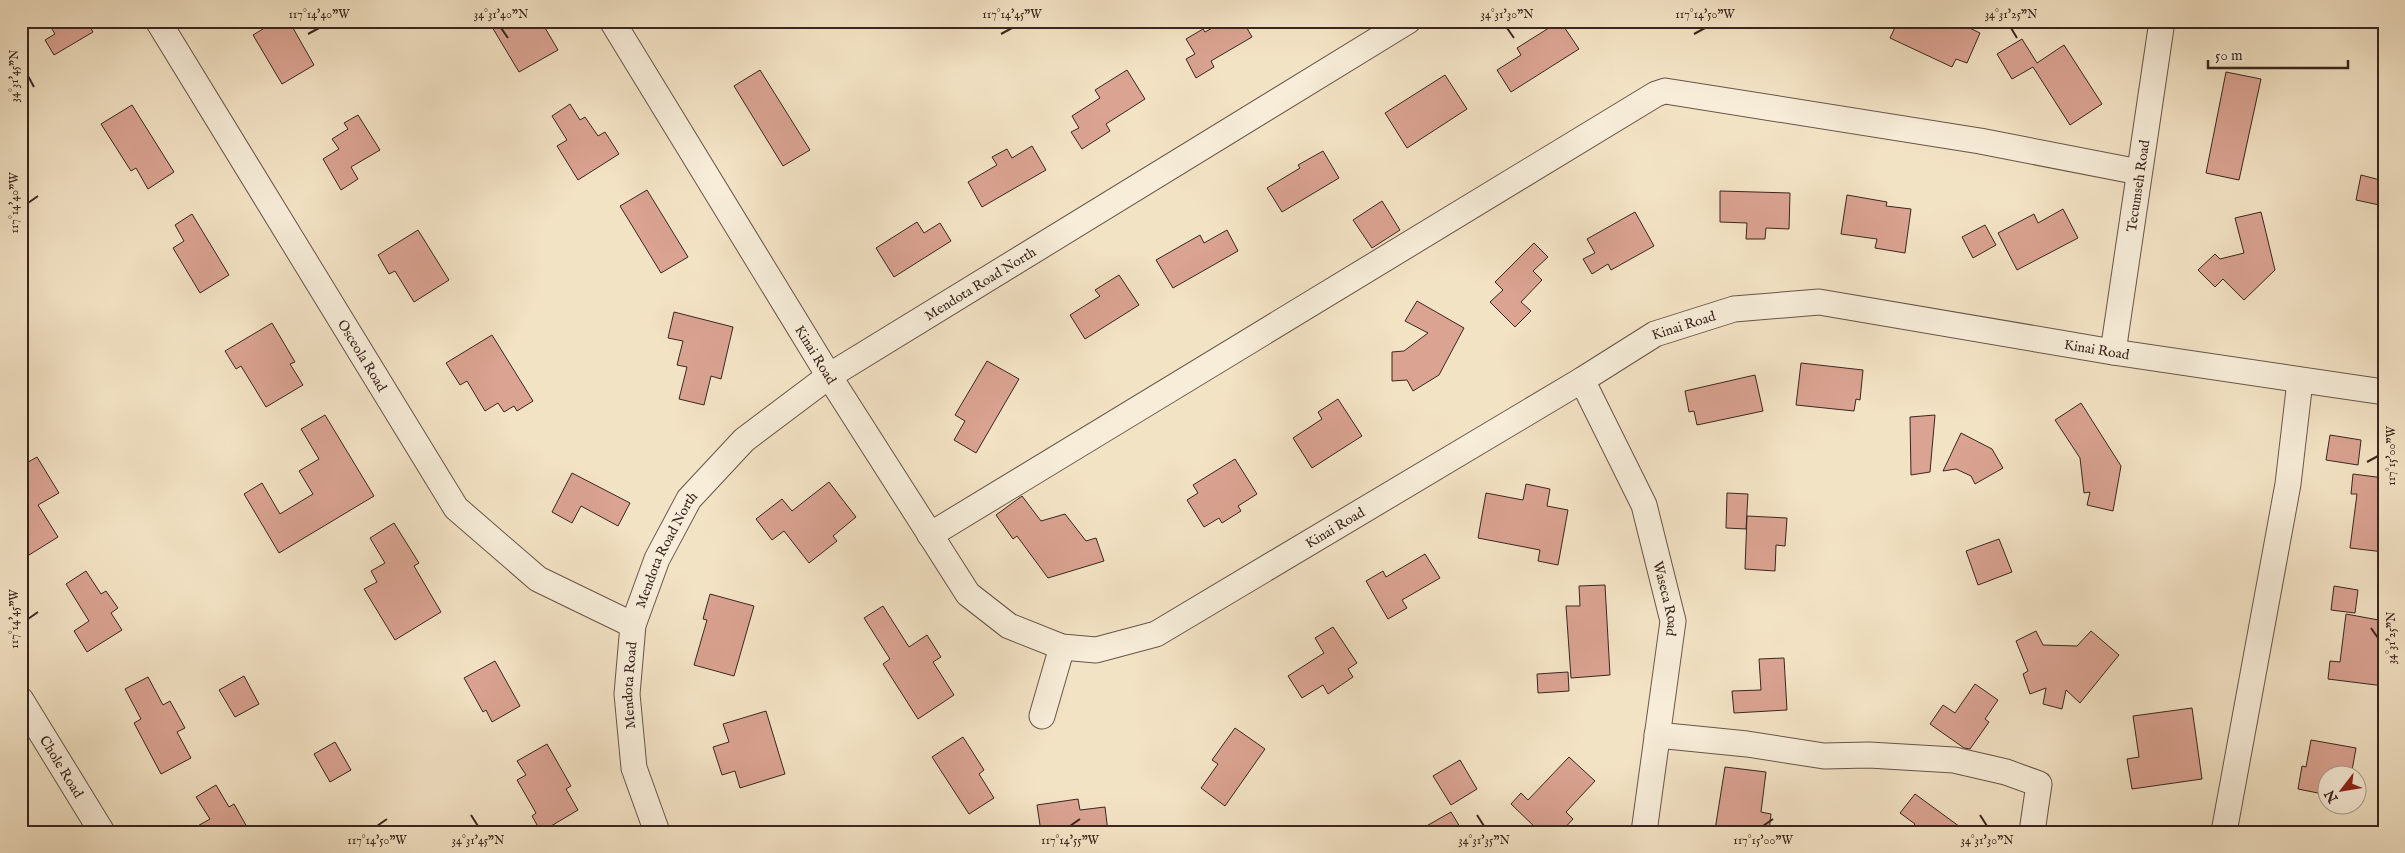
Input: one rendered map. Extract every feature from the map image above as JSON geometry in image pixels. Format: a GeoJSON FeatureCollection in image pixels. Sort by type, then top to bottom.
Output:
{"type":"FeatureCollection","features":[{"type":"Feature","properties":{"kind":"street","name":"Osceola Road"},"geometry":{"type":"LineString","coordinates":[[158,21],[456,508],[538,579],[633,625]]}},
{"type":"Feature","properties":{"kind":"street","name":"Kinai Road"},"geometry":{"type":"LineString","coordinates":[[612,21],[829,376],[968,594],[1009,626],[1062,647],[1096,650],[1156,634],[1582,380],[1655,334],[1734,309],[1819,302],[2113,352],[2384,392]]}},
{"type":"Feature","properties":{"kind":"street","name":"Mendota Road North"},"geometry":{"type":"LineString","coordinates":[[633,625],[656,559],[689,499],[744,440],[829,376],[1408,21]]}},
{"type":"Feature","properties":{"kind":"street","name":"Tecumseh Road"},"geometry":{"type":"LineString","coordinates":[[2113,352],[2162,21]]}},
{"type":"Feature","properties":{"kind":"street"},"geometry":{"type":"LineString","coordinates":[[930,535],[1656,94],[1665,91],[1980,141],[2139,172]]}},
{"type":"Feature","properties":{"kind":"street","name":"Waseca Road"},"geometry":{"type":"LineString","coordinates":[[1582,380],[1644,505],[1672,621],[1644,832]]}},
{"type":"Feature","properties":{"kind":"street"},"geometry":{"type":"LineString","coordinates":[[2224,832],[2288,484],[2300,381]]}},
{"type":"Feature","properties":{"kind":"street","name":"Mendota Road"},"geometry":{"type":"LineString","coordinates":[[633,625],[627,694],[634,768],[657,832]]}},
{"type":"Feature","properties":{"kind":"street"},"geometry":{"type":"LineString","coordinates":[[1042,716],[1062,647]]}},
{"type":"Feature","properties":{"kind":"street","name":"Chole Road"},"geometry":{"type":"LineString","coordinates":[[21,700],[102,832]]}},
{"type":"Feature","properties":{"kind":"street"},"geometry":{"type":"LineString","coordinates":[[1657,735],[1746,744],[1824,756],[1869,755],[1954,760],[2006,772],[2040,784],[2032,832]]}},
{"type":"Feature","properties":{"kind":"building"},"geometry":{"type":"Polygon","coordinates":[[[47,21],[87,21],[93,32],[54,55],[45,40],[55,34],[47,21]]]}},
{"type":"Feature","properties":{"kind":"building"},"geometry":{"type":"Polygon","coordinates":[[[276,21],[289,21],[314,65],[282,84],[253,35],[276,21]]]}},
{"type":"Feature","properties":{"kind":"building"},"geometry":{"type":"Polygon","coordinates":[[[502,21],[541,21],[558,50],[519,72],[492,27],[502,21]]]}},
{"type":"Feature","properties":{"kind":"building"},"geometry":{"type":"Polygon","coordinates":[[[1225,21],[1243,21],[1252,37],[1211,61],[1214,67],[1196,78],[1186,59],[1195,54],[1186,39],[1203,29],[1205,32],[1225,21]]]}},
{"type":"Feature","properties":{"kind":"building"},"geometry":{"type":"Polygon","coordinates":[[[1560,21],[1579,49],[1511,92],[1497,70],[1521,55],[1517,48],[1560,21]]]}},
{"type":"Feature","properties":{"kind":"building"},"geometry":{"type":"Polygon","coordinates":[[[1898,21],[1955,21],[1980,33],[1967,63],[1956,59],[1952,67],[1890,38],[1898,21]]]}},
{"type":"Feature","properties":{"kind":"building"},"geometry":{"type":"Polygon","coordinates":[[[2022,39],[2037,63],[2064,45],[2102,104],[2070,125],[2033,67],[2012,79],[1997,54],[2022,39]]]}},
{"type":"Feature","properties":{"kind":"building"},"geometry":{"type":"Polygon","coordinates":[[[760,70],[810,150],[783,166],[734,86],[760,70]]]}},
{"type":"Feature","properties":{"kind":"building"},"geometry":{"type":"Polygon","coordinates":[[[1127,70],[1145,99],[1106,124],[1110,131],[1082,149],[1071,132],[1079,128],[1072,116],[1100,98],[1095,90],[1127,70]]]}},
{"type":"Feature","properties":{"kind":"building"},"geometry":{"type":"Polygon","coordinates":[[[2226,72],[2261,79],[2239,180],[2206,173],[2226,72]]]}},
{"type":"Feature","properties":{"kind":"building"},"geometry":{"type":"Polygon","coordinates":[[[1445,75],[1467,109],[1407,148],[1385,113],[1445,75]]]}},
{"type":"Feature","properties":{"kind":"building"},"geometry":{"type":"Polygon","coordinates":[[[570,104],[580,120],[585,117],[598,136],[605,132],[619,154],[578,180],[557,146],[567,140],[552,116],[570,104]]]}},
{"type":"Feature","properties":{"kind":"building"},"geometry":{"type":"Polygon","coordinates":[[[132,105],[174,172],[148,189],[136,168],[131,171],[101,124],[132,105]]]}},
{"type":"Feature","properties":{"kind":"building"},"geometry":{"type":"Polygon","coordinates":[[[358,115],[380,150],[351,167],[358,179],[341,190],[323,159],[339,149],[332,139],[348,129],[344,123],[358,115]]]}},
{"type":"Feature","properties":{"kind":"building"},"geometry":{"type":"Polygon","coordinates":[[[1032,146],[1046,170],[982,207],[968,182],[997,165],[992,157],[1007,149],[1012,158],[1032,146]]]}},
{"type":"Feature","properties":{"kind":"building"},"geometry":{"type":"Polygon","coordinates":[[[1323,151],[1339,178],[1282,212],[1267,188],[1300,168],[1298,165],[1323,151]]]}},
{"type":"Feature","properties":{"kind":"building"},"geometry":{"type":"Polygon","coordinates":[[[2361,175],[2384,181],[2384,206],[2356,200],[2361,175]]]}},
{"type":"Feature","properties":{"kind":"building"},"geometry":{"type":"Polygon","coordinates":[[[647,190],[688,257],[661,273],[620,206],[647,190]]]}},
{"type":"Feature","properties":{"kind":"building"},"geometry":{"type":"Polygon","coordinates":[[[1720,191],[1790,193],[1789,229],[1766,228],[1765,239],[1746,239],[1747,223],[1720,222],[1720,191]]]}},
{"type":"Feature","properties":{"kind":"building"},"geometry":{"type":"Polygon","coordinates":[[[1847,195],[1887,202],[1886,206],[1911,209],[1905,253],[1875,248],[1877,239],[1841,234],[1847,195]]]}},
{"type":"Feature","properties":{"kind":"building"},"geometry":{"type":"Polygon","coordinates":[[[1382,201],[1400,230],[1372,248],[1353,220],[1382,201]]]}},
{"type":"Feature","properties":{"kind":"building"},"geometry":{"type":"Polygon","coordinates":[[[2063,209],[2078,238],[2017,270],[1998,233],[2034,214],[2038,223],[2063,209]]]}},
{"type":"Feature","properties":{"kind":"building"},"geometry":{"type":"Polygon","coordinates":[[[1635,212],[1654,246],[1611,270],[1608,264],[1592,274],[1583,259],[1595,253],[1587,239],[1635,212]]]}},
{"type":"Feature","properties":{"kind":"building"},"geometry":{"type":"Polygon","coordinates":[[[2261,212],[2275,270],[2244,300],[2223,279],[2215,287],[2198,270],[2215,254],[2220,259],[2244,253],[2235,218],[2261,212]]]}},
{"type":"Feature","properties":{"kind":"building"},"geometry":{"type":"Polygon","coordinates":[[[192,214],[229,275],[200,293],[173,248],[184,241],[175,225],[192,214]]]}},
{"type":"Feature","properties":{"kind":"building"},"geometry":{"type":"Polygon","coordinates":[[[917,222],[924,233],[940,223],[951,241],[894,277],[876,248],[917,222]]]}},
{"type":"Feature","properties":{"kind":"building"},"geometry":{"type":"Polygon","coordinates":[[[1985,225],[1996,245],[1973,258],[1962,237],[1985,225]]]}},
{"type":"Feature","properties":{"kind":"building"},"geometry":{"type":"Polygon","coordinates":[[[418,230],[449,280],[414,302],[395,271],[389,274],[378,255],[418,230]]]}},
{"type":"Feature","properties":{"kind":"building"},"geometry":{"type":"Polygon","coordinates":[[[1227,230],[1238,251],[1173,288],[1156,260],[1200,235],[1204,243],[1227,230]]]}},
{"type":"Feature","properties":{"kind":"building"},"geometry":{"type":"Polygon","coordinates":[[[1534,243],[1548,257],[1533,271],[1542,280],[1521,302],[1531,311],[1515,327],[1490,302],[1503,290],[1495,282],[1534,243]]]}},
{"type":"Feature","properties":{"kind":"building"},"geometry":{"type":"Polygon","coordinates":[[[1119,275],[1139,305],[1085,339],[1070,315],[1100,296],[1095,290],[1119,275]]]}},
{"type":"Feature","properties":{"kind":"building"},"geometry":{"type":"Polygon","coordinates":[[[1417,301],[1464,328],[1439,375],[1413,391],[1407,380],[1392,381],[1392,352],[1404,351],[1428,333],[1405,321],[1417,301]]]}},
{"type":"Feature","properties":{"kind":"building"},"geometry":{"type":"Polygon","coordinates":[[[674,312],[733,327],[721,379],[711,376],[704,405],[679,399],[687,367],[677,365],[683,341],[668,338],[674,312]]]}},
{"type":"Feature","properties":{"kind":"building"},"geometry":{"type":"Polygon","coordinates":[[[272,323],[295,362],[290,364],[303,385],[266,407],[241,366],[236,369],[225,351],[272,323]]]}},
{"type":"Feature","properties":{"kind":"building"},"geometry":{"type":"Polygon","coordinates":[[[492,335],[533,401],[517,411],[514,406],[504,412],[498,403],[485,411],[467,381],[460,385],[446,363],[492,335]]]}},
{"type":"Feature","properties":{"kind":"building"},"geometry":{"type":"Polygon","coordinates":[[[987,361],[1019,379],[976,453],[954,440],[965,421],[955,415],[987,361]]]}},
{"type":"Feature","properties":{"kind":"building"},"geometry":{"type":"Polygon","coordinates":[[[1801,363],[1863,370],[1860,400],[1856,399],[1854,411],[1796,405],[1801,363]]]}},
{"type":"Feature","properties":{"kind":"building"},"geometry":{"type":"Polygon","coordinates":[[[1755,375],[1763,411],[1697,425],[1694,411],[1689,412],[1685,391],[1755,375]]]}},
{"type":"Feature","properties":{"kind":"building"},"geometry":{"type":"Polygon","coordinates":[[[1338,399],[1362,436],[1312,468],[1293,438],[1322,419],[1318,412],[1338,399]]]}},
{"type":"Feature","properties":{"kind":"building"},"geometry":{"type":"Polygon","coordinates":[[[2081,403],[2121,466],[2113,511],[2087,505],[2090,492],[2084,493],[2080,458],[2055,420],[2081,403]]]}},
{"type":"Feature","properties":{"kind":"building"},"geometry":{"type":"Polygon","coordinates":[[[325,415],[374,496],[279,553],[244,494],[262,483],[280,514],[313,494],[299,471],[319,459],[301,429],[325,415]]]}},
{"type":"Feature","properties":{"kind":"building"},"geometry":{"type":"Polygon","coordinates":[[[1935,415],[1930,472],[1911,475],[1910,417],[1935,415]]]}},
{"type":"Feature","properties":{"kind":"building"},"geometry":{"type":"Polygon","coordinates":[[[1961,433],[1992,449],[2003,468],[1975,484],[1971,476],[1956,469],[1943,471],[1961,433]]]}},
{"type":"Feature","properties":{"kind":"building"},"geometry":{"type":"Polygon","coordinates":[[[2330,435],[2361,440],[2358,465],[2326,460],[2330,435]]]}},
{"type":"Feature","properties":{"kind":"building"},"geometry":{"type":"Polygon","coordinates":[[[37,457],[59,493],[38,505],[58,537],[29,555],[21,542],[21,466],[37,457]]]}},
{"type":"Feature","properties":{"kind":"building"},"geometry":{"type":"Polygon","coordinates":[[[1235,459],[1257,494],[1238,506],[1241,511],[1222,523],[1219,518],[1204,527],[1187,500],[1198,493],[1193,485],[1235,459]]]}},
{"type":"Feature","properties":{"kind":"building"},"geometry":{"type":"Polygon","coordinates":[[[572,473],[630,503],[618,526],[581,506],[572,523],[552,512],[572,473]]]}},
{"type":"Feature","properties":{"kind":"building"},"geometry":{"type":"Polygon","coordinates":[[[2353,474],[2384,478],[2384,552],[2350,548],[2357,494],[2351,494],[2353,474]]]}},
{"type":"Feature","properties":{"kind":"building"},"geometry":{"type":"Polygon","coordinates":[[[829,482],[856,517],[833,536],[837,541],[809,563],[784,531],[772,540],[756,519],[782,499],[792,511],[829,482]]]}},
{"type":"Feature","properties":{"kind":"building"},"geometry":{"type":"Polygon","coordinates":[[[1526,484],[1550,489],[1547,506],[1568,510],[1558,565],[1538,561],[1540,550],[1478,538],[1486,493],[1523,500],[1526,484]]]}},
{"type":"Feature","properties":{"kind":"building"},"geometry":{"type":"Polygon","coordinates":[[[1727,493],[1748,494],[1746,529],[1726,528],[1727,493]]]}},
{"type":"Feature","properties":{"kind":"building"},"geometry":{"type":"Polygon","coordinates":[[[1022,496],[1041,521],[1065,514],[1086,541],[1096,538],[1104,561],[1048,578],[1017,536],[1013,539],[996,515],[1022,496]]]}},
{"type":"Feature","properties":{"kind":"building"},"geometry":{"type":"Polygon","coordinates":[[[1747,516],[1787,518],[1785,546],[1776,545],[1775,571],[1745,569],[1747,516]]]}},
{"type":"Feature","properties":{"kind":"building"},"geometry":{"type":"Polygon","coordinates":[[[394,523],[419,563],[414,566],[441,612],[395,640],[364,589],[377,582],[371,571],[385,563],[370,538],[394,523]]]}},
{"type":"Feature","properties":{"kind":"building"},"geometry":{"type":"Polygon","coordinates":[[[1999,539],[2012,572],[1978,585],[1966,551],[1999,539]]]}},
{"type":"Feature","properties":{"kind":"building"},"geometry":{"type":"Polygon","coordinates":[[[1425,554],[1440,578],[1402,600],[1407,608],[1388,619],[1366,581],[1383,571],[1386,577],[1425,554]]]}},
{"type":"Feature","properties":{"kind":"building"},"geometry":{"type":"Polygon","coordinates":[[[86,571],[101,594],[106,591],[118,608],[111,613],[122,630],[87,652],[74,631],[89,621],[66,584],[86,571]]]}},
{"type":"Feature","properties":{"kind":"building"},"geometry":{"type":"Polygon","coordinates":[[[1605,585],[1610,675],[1571,678],[1566,606],[1580,606],[1579,586],[1605,585]]]}},
{"type":"Feature","properties":{"kind":"building"},"geometry":{"type":"Polygon","coordinates":[[[2334,586],[2358,590],[2355,613],[2331,610],[2334,586]]]}},
{"type":"Feature","properties":{"kind":"building"},"geometry":{"type":"Polygon","coordinates":[[[710,594],[754,606],[734,676],[694,665],[707,620],[703,619],[710,594]]]}},
{"type":"Feature","properties":{"kind":"building"},"geometry":{"type":"Polygon","coordinates":[[[883,606],[909,647],[927,635],[941,657],[933,662],[954,695],[918,719],[883,664],[890,659],[864,618],[883,606]]]}},
{"type":"Feature","properties":{"kind":"building"},"geometry":{"type":"Polygon","coordinates":[[[2346,614],[2384,621],[2384,686],[2328,679],[2330,661],[2340,662],[2346,614]]]}},
{"type":"Feature","properties":{"kind":"building"},"geometry":{"type":"Polygon","coordinates":[[[1333,627],[1357,663],[1348,669],[1353,677],[1328,694],[1323,685],[1302,698],[1288,676],[1324,653],[1315,638],[1333,627]]]}},
{"type":"Feature","properties":{"kind":"building"},"geometry":{"type":"Polygon","coordinates":[[[2036,631],[2043,645],[2077,646],[2091,631],[2119,655],[2080,703],[2066,690],[2062,709],[2043,704],[2046,688],[2030,694],[2023,674],[2028,671],[2016,641],[2036,631]]]}},
{"type":"Feature","properties":{"kind":"building"},"geometry":{"type":"Polygon","coordinates":[[[1784,658],[1787,710],[1734,713],[1732,691],[1761,690],[1759,659],[1784,658]]]}},
{"type":"Feature","properties":{"kind":"building"},"geometry":{"type":"Polygon","coordinates":[[[495,661],[520,706],[492,722],[486,710],[483,712],[464,678],[495,661]]]}},
{"type":"Feature","properties":{"kind":"building"},"geometry":{"type":"Polygon","coordinates":[[[1568,672],[1569,691],[1538,693],[1537,674],[1568,672]]]}},
{"type":"Feature","properties":{"kind":"building"},"geometry":{"type":"Polygon","coordinates":[[[244,676],[259,704],[235,717],[219,690],[244,676]]]}},
{"type":"Feature","properties":{"kind":"building"},"geometry":{"type":"Polygon","coordinates":[[[148,677],[163,705],[170,701],[185,728],[177,732],[191,758],[161,774],[134,723],[141,719],[125,689],[148,677]]]}},
{"type":"Feature","properties":{"kind":"building"},"geometry":{"type":"Polygon","coordinates":[[[1975,684],[1998,700],[1985,719],[1989,722],[1970,749],[1964,748],[1930,724],[1943,705],[1955,713],[1975,684]]]}},
{"type":"Feature","properties":{"kind":"building"},"geometry":{"type":"Polygon","coordinates":[[[2192,708],[2202,779],[2132,789],[2127,759],[2139,757],[2133,716],[2192,708]]]}},
{"type":"Feature","properties":{"kind":"building"},"geometry":{"type":"Polygon","coordinates":[[[766,711],[785,774],[740,788],[735,771],[722,775],[713,747],[729,742],[723,724],[766,711]]]}},
{"type":"Feature","properties":{"kind":"building"},"geometry":{"type":"Polygon","coordinates":[[[1235,728],[1265,749],[1225,806],[1201,788],[1218,764],[1212,760],[1235,728]]]}},
{"type":"Feature","properties":{"kind":"building"},"geometry":{"type":"Polygon","coordinates":[[[963,737],[984,770],[979,774],[994,798],[969,814],[932,757],[963,737]]]}},
{"type":"Feature","properties":{"kind":"building"},"geometry":{"type":"Polygon","coordinates":[[[2311,740],[2356,748],[2353,766],[2318,766],[2318,793],[2298,789],[2302,766],[2306,767],[2311,740]]]}},
{"type":"Feature","properties":{"kind":"building"},"geometry":{"type":"Polygon","coordinates":[[[335,742],[351,770],[330,782],[314,754],[335,742]]]}},
{"type":"Feature","properties":{"kind":"building"},"geometry":{"type":"Polygon","coordinates":[[[547,744],[571,786],[566,789],[578,810],[541,832],[532,816],[536,813],[517,780],[526,775],[517,761],[547,744]]]}},
{"type":"Feature","properties":{"kind":"building"},"geometry":{"type":"Polygon","coordinates":[[[1569,757],[1595,781],[1566,812],[1573,819],[1561,832],[1540,832],[1511,804],[1521,793],[1528,800],[1569,757]]]}},
{"type":"Feature","properties":{"kind":"building"},"geometry":{"type":"Polygon","coordinates":[[[1460,760],[1477,789],[1451,805],[1433,776],[1460,760]]]}},
{"type":"Feature","properties":{"kind":"building"},"geometry":{"type":"Polygon","coordinates":[[[1725,767],[1766,772],[1761,812],[1771,814],[1769,832],[1715,830],[1725,767]]]}},
{"type":"Feature","properties":{"kind":"building"},"geometry":{"type":"Polygon","coordinates":[[[216,785],[229,807],[234,804],[247,827],[238,832],[187,832],[210,819],[196,797],[216,785]]]}},
{"type":"Feature","properties":{"kind":"building"},"geometry":{"type":"Polygon","coordinates":[[[1915,794],[1967,832],[1909,832],[1915,824],[1900,813],[1915,794]]]}},
{"type":"Feature","properties":{"kind":"building"},"geometry":{"type":"Polygon","coordinates":[[[1078,799],[1080,810],[1105,807],[1108,832],[1041,832],[1037,805],[1078,799]]]}},
{"type":"Feature","properties":{"kind":"building"},"geometry":{"type":"Polygon","coordinates":[[[1451,812],[1463,832],[1416,832],[1451,812]]]}}]}
